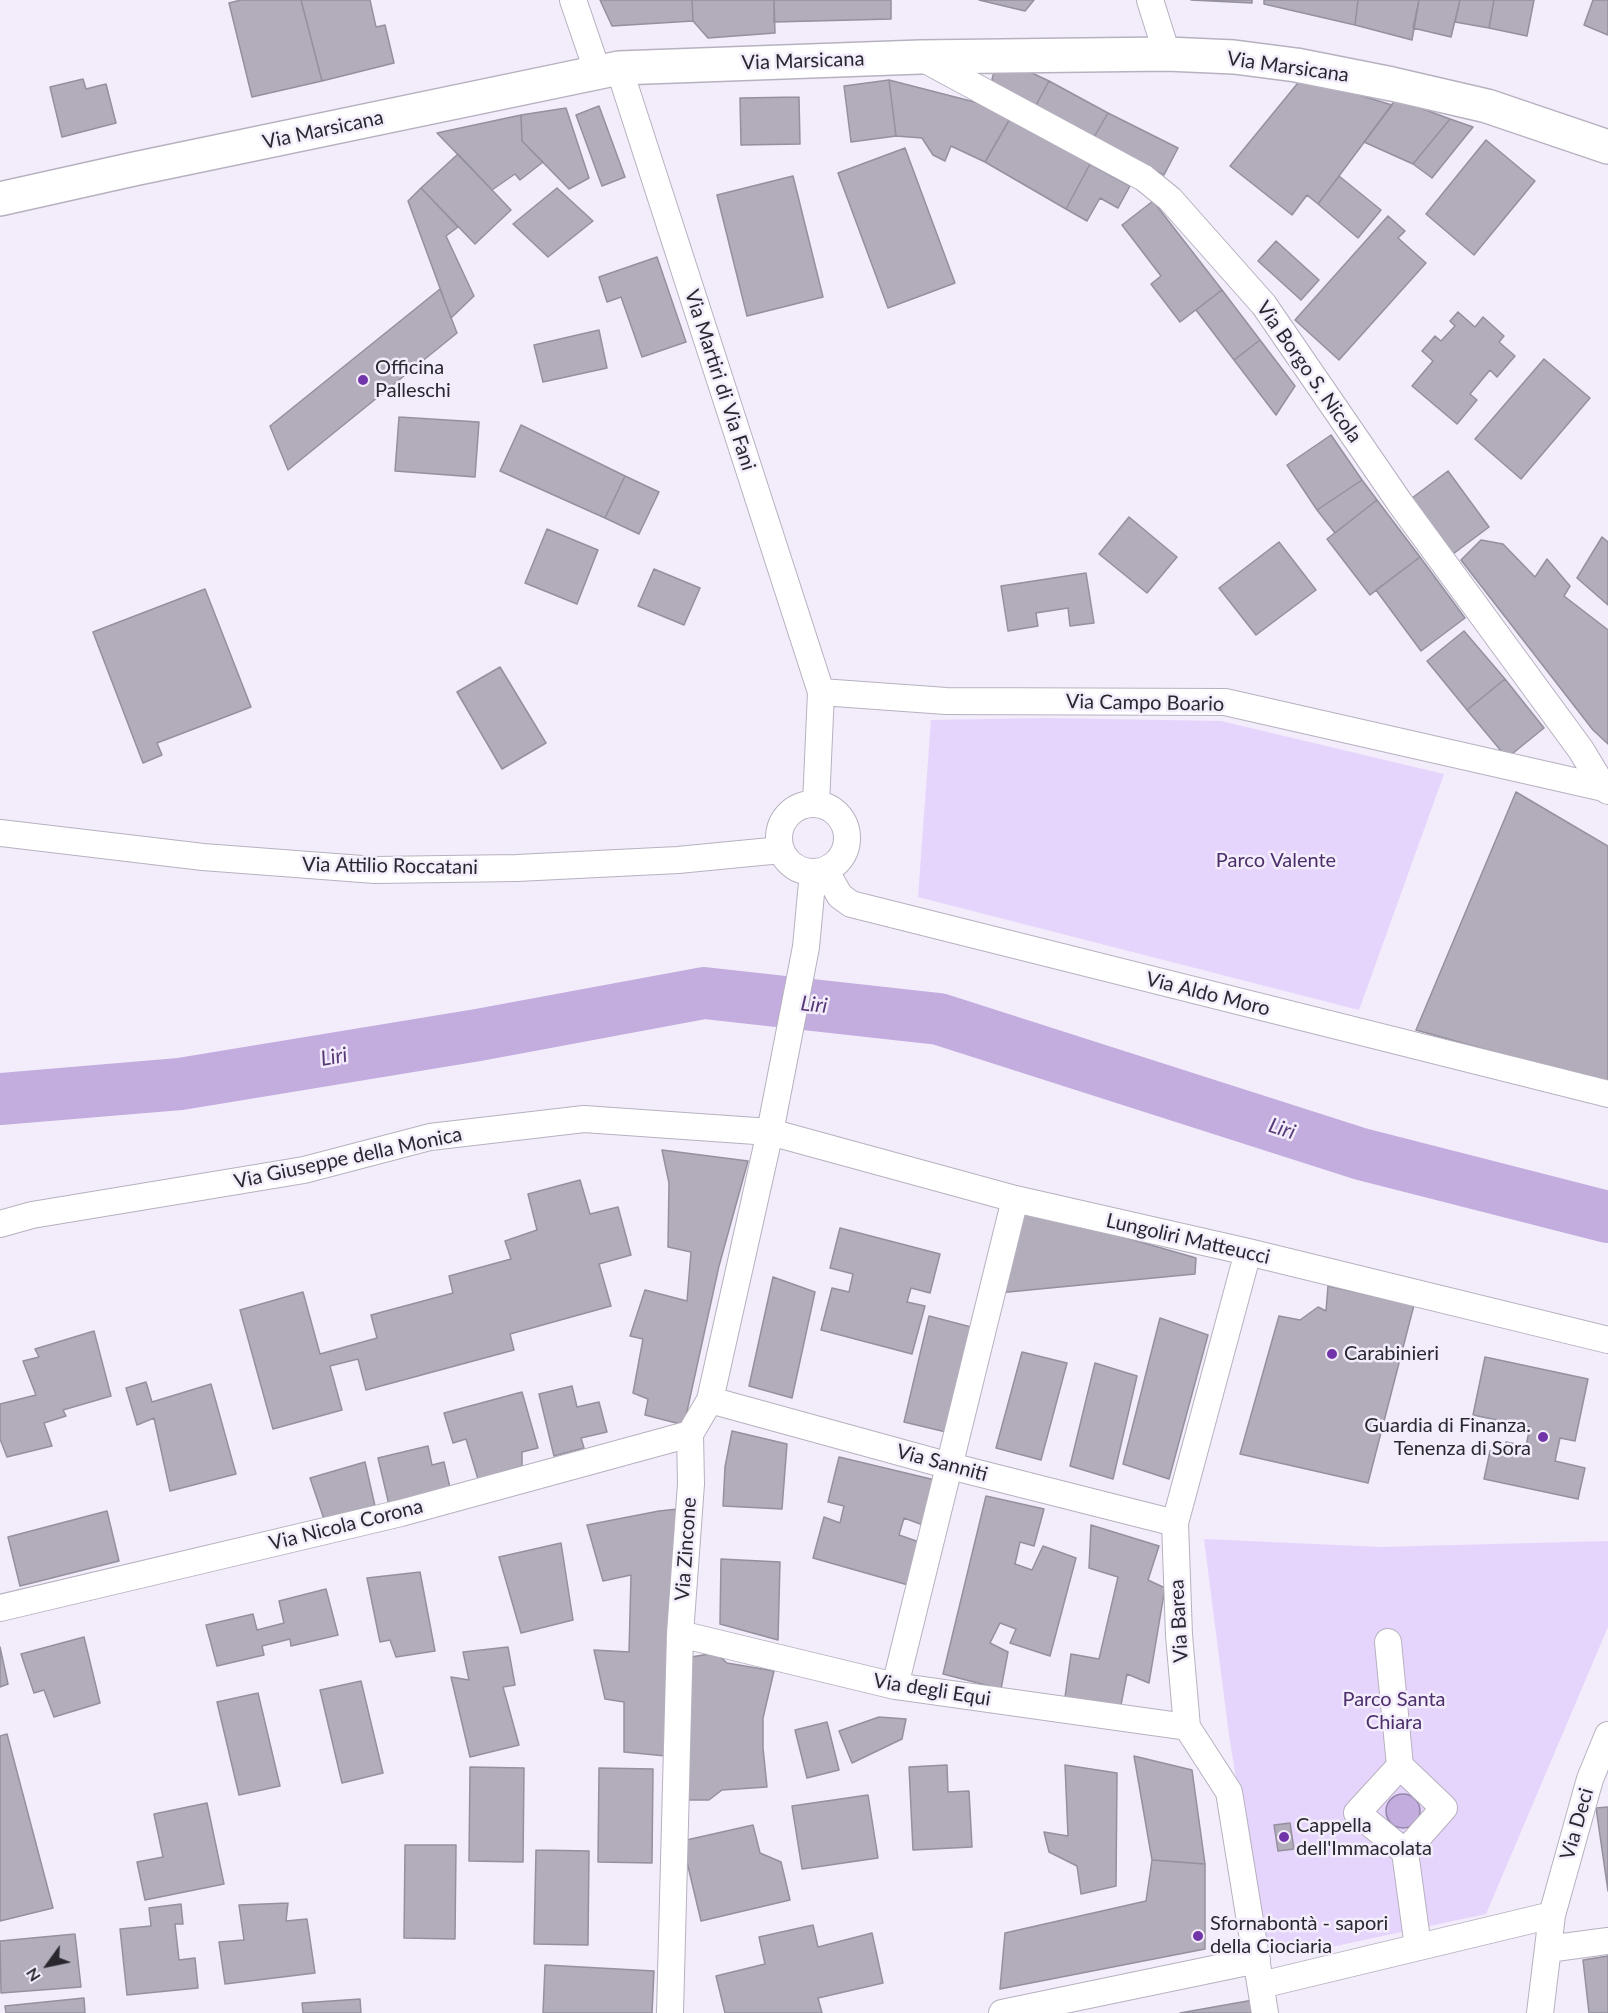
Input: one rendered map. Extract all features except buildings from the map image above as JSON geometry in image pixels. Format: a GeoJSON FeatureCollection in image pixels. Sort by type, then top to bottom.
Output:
{"type":"FeatureCollection","features":[{"type":"Feature","properties":{"kind":"main road","name":"Via Marsicana"},"geometry":{"type":"LineString","coordinates":[[0,199],[608,71],[920,57],[1167,54],[1234,57],[1296,65],[1487,106],[1608,147]]}},
{"type":"Feature","properties":{"kind":"street","name":"Via Martiri di Via Fani"},"geometry":{"type":"LineString","coordinates":[[573,0],[608,71],[821,692]]}},
{"type":"Feature","properties":{"kind":"street"},"geometry":{"type":"LineString","coordinates":[[1150,0],[1167,54]]}},
{"type":"Feature","properties":{"kind":"street","name":"Via Borgo S. Nicola"},"geometry":{"type":"LineString","coordinates":[[920,57],[1144,178],[1170,198],[1264,305],[1435,552],[1581,750],[1606,789]]}},
{"type":"Feature","properties":{"kind":"street"},"geometry":{"type":"LineString","coordinates":[[816,804],[821,692]]}},
{"type":"Feature","properties":{"kind":"street","name":"Via Campo Boario"},"geometry":{"type":"LineString","coordinates":[[821,692],[946,701],[1225,702],[1606,789]]}},
{"type":"Feature","properties":{"kind":"street"},"geometry":{"type":"LineString","coordinates":[[816,804],[827,807],[844,823],[847,834],[846,846],[842,856],[834,865],[819,871],[802,870],[792,865],[781,850],[779,837],[787,816],[795,809],[816,804]]}},
{"type":"Feature","properties":{"kind":"street","name":"Via Attilio Roccatani"},"geometry":{"type":"LineString","coordinates":[[0,833],[203,857],[375,870],[517,868],[678,860],[781,850]]}},
{"type":"Feature","properties":{"kind":"street"},"geometry":{"type":"LineString","coordinates":[[690,1434],[710,1400],[770,1132],[819,871]]}},
{"type":"Feature","properties":{"kind":"street","name":"Via Aldo Moro"},"geometry":{"type":"LineString","coordinates":[[819,871],[840,896],[850,904],[1608,1094]]}},
{"type":"Feature","properties":{"kind":"street","name":"Via Giuseppe della Monica"},"geometry":{"type":"LineString","coordinates":[[0,1224],[32,1215],[304,1170],[430,1137],[572,1120],[770,1132]]}},
{"type":"Feature","properties":{"kind":"street","name":"Lungoliri Matteucci"},"geometry":{"type":"LineString","coordinates":[[770,1132],[1015,1199],[1248,1252],[1608,1340]]}},
{"type":"Feature","properties":{"kind":"street"},"geometry":{"type":"LineString","coordinates":[[895,1686],[1015,1199]]}},
{"type":"Feature","properties":{"kind":"street","name":"Via Barea"},"geometry":{"type":"LineString","coordinates":[[1248,1252],[1175,1523],[1179,1635],[1187,1727],[1229,1792],[1265,2013]]}},
{"type":"Feature","properties":{"kind":"street","name":"Via Sanniti"},"geometry":{"type":"LineString","coordinates":[[710,1400],[950,1466],[1175,1523]]}},
{"type":"Feature","properties":{"kind":"street","name":"Via Nicola Corona"},"geometry":{"type":"LineString","coordinates":[[0,1608],[401,1513],[690,1434]]}},
{"type":"Feature","properties":{"kind":"street","name":"Via Zincone"},"geometry":{"type":"LineString","coordinates":[[670,2013],[680,1634],[691,1484],[690,1434]]}},
{"type":"Feature","properties":{"kind":"street","name":"Via degli Equi"},"geometry":{"type":"LineString","coordinates":[[680,1634],[895,1686],[1187,1727]]}},
{"type":"Feature","properties":{"kind":"street"},"geometry":{"type":"LineString","coordinates":[[1388,1642],[1400,1766],[1444,1808],[1405,1852]]}},
{"type":"Feature","properties":{"kind":"street","name":"Via Deci"},"geometry":{"type":"LineString","coordinates":[[1540,2013],[1552,1915],[1599,1779],[1608,1735]]}},
{"type":"Feature","properties":{"kind":"street"},"geometry":{"type":"LineString","coordinates":[[1400,1766],[1358,1813],[1405,1852],[1418,1947]]}},
{"type":"Feature","properties":{"kind":"street"},"geometry":{"type":"LineString","coordinates":[[1261,1985],[1552,1915]]}},
{"type":"Feature","properties":{"kind":"street"},"geometry":{"type":"LineString","coordinates":[[1548,1949],[1608,1941]]}},
{"type":"Feature","properties":{"kind":"street"},"geometry":{"type":"LineString","coordinates":[[1002,2013],[1257,1960]]}},
{"type":"Feature","properties":{"kind":"green space","name":"Parco Valente"},"geometry":{"type":"Polygon","coordinates":[[[1046,718],[1221,721],[1444,774],[1359,1010],[918,897],[931,720],[1046,718]]]}},
{"type":"Feature","properties":{"kind":"green space","name":"Parco Santa Chiara"},"geometry":{"type":"Polygon","coordinates":[[[1204,1539],[1381,1547],[1608,1541],[1608,1627],[1486,1914],[1289,1956],[1266,1940],[1261,1933],[1229,1735],[1204,1539]]]}},
{"type":"Feature","properties":{"kind":"shaded area"},"geometry":{"type":"Polygon","coordinates":[[[1403,1794],[1415,1799],[1420,1811],[1415,1823],[1403,1828],[1391,1823],[1386,1811],[1391,1799],[1403,1794]]]}},
{"type":"Feature","properties":{"kind":"waterway","name":"Liri"},"geometry":{"type":"LineString","coordinates":[[0,1099],[180,1084],[478,1035],[704,993],[939,1019],[1361,1154],[1608,1217]]}},
{"type":"Feature","properties":{"kind":"place","name":"Officina Palleschi"},"geometry":{"type":"Point","coordinates":[363,380]}},
{"type":"Feature","properties":{"kind":"place","name":"Carabinieri"},"geometry":{"type":"Point","coordinates":[1332,1354]}},
{"type":"Feature","properties":{"kind":"place","name":"Guardia di Finanza. Tenenza di Sora"},"geometry":{"type":"Point","coordinates":[1543,1437]}},
{"type":"Feature","properties":{"kind":"place","name":"Cappella dell'Immacolata"},"geometry":{"type":"Point","coordinates":[1284,1837]}},
{"type":"Feature","properties":{"kind":"place","name":"Sfornabontà - sapori della Ciociaria"},"geometry":{"type":"Point","coordinates":[1198,1936]}}]}
